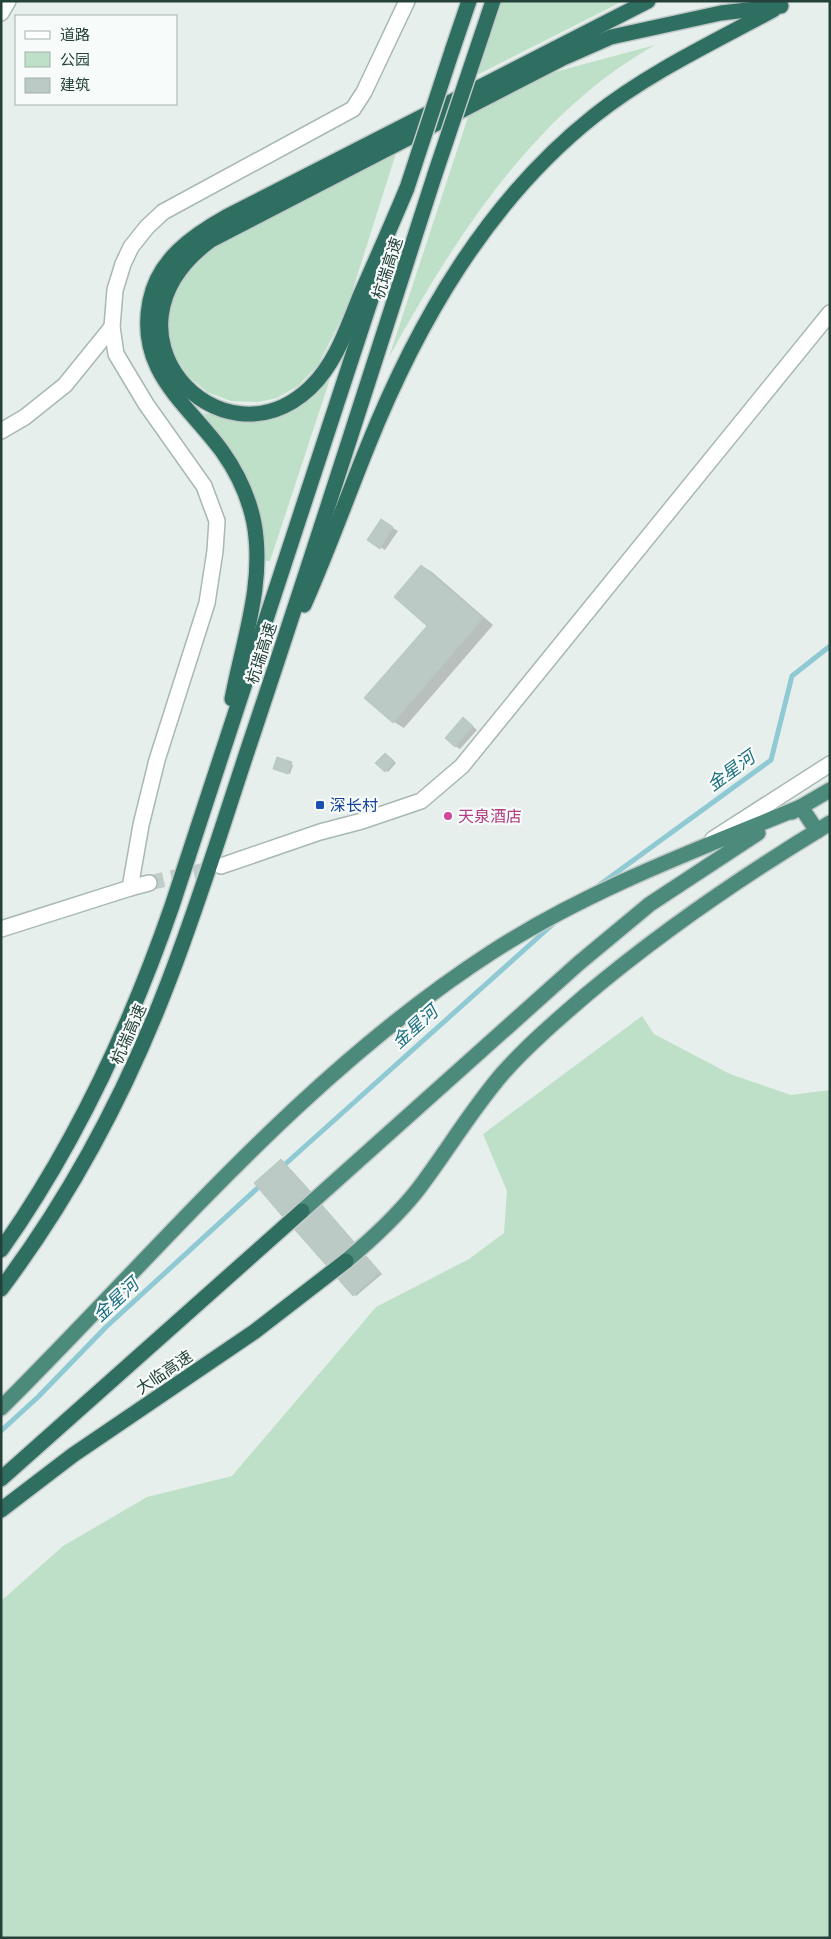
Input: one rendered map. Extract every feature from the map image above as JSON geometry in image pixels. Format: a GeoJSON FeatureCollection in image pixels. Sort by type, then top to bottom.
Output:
{"type":"FeatureCollection","features":[{"type":"Feature","properties":{"kind":"highway","name":"杭瑞高速"},"geometry":{"type":"LineString","coordinates":[[1,1250],[56,1164],[119,1042],[162,934],[468,1]]}},
{"type":"Feature","properties":{"kind":"highway","name":"杭瑞高速"},"geometry":{"type":"LineString","coordinates":[[1,1289],[50,1218],[76,1176],[115,1104],[146,1037],[180,951],[493,1]]}},
{"type":"Feature","properties":{"kind":"highway"},"geometry":{"type":"LineString","coordinates":[[220,760],[255,592],[257,555],[254,523],[236,472],[218,446],[173,393],[154,362],[149,346],[148,313],[157,281],[176,253],[204,229],[648,1]]}},
{"type":"Feature","properties":{"kind":"highway"},"geometry":{"type":"LineString","coordinates":[[407,188],[340,346],[322,374],[305,392],[274,410],[245,413],[231,412],[210,404],[192,392],[182,382],[170,364],[162,344],[161,315],[164,300],[181,266],[211,240],[561,59],[611,37],[721,13],[786,4]]}},
{"type":"Feature","properties":{"kind":"highway"},"geometry":{"type":"LineString","coordinates":[[268,687],[326,556],[367,447],[401,371],[435,307],[485,229],[534,170],[596,115],[679,61],[786,4]]}},
{"type":"Feature","properties":{"kind":"highway"},"geometry":{"type":"LineString","coordinates":[[1,1408],[58,1351],[237,1162],[298,1104],[366,1045],[454,978],[550,917],[632,878],[801,807],[830,790]]}},
{"type":"Feature","properties":{"kind":"highway"},"geometry":{"type":"LineString","coordinates":[[801,807],[824,827]]}},
{"type":"Feature","properties":{"kind":"highway","name":"大临高速"},"geometry":{"type":"LineString","coordinates":[[1,1480],[579,963],[650,904],[728,851],[801,807]]}},
{"type":"Feature","properties":{"kind":"highway","name":"大临高速"},"geometry":{"type":"LineString","coordinates":[[1,1510],[73,1455],[254,1332],[346,1260],[395,1216],[416,1191],[472,1112],[504,1072],[552,1024],[662,934],[766,862],[824,827]]}},
{"type":"Feature","properties":{"kind":"street"},"geometry":{"type":"LineString","coordinates":[[1,13],[8,1]]}},
{"type":"Feature","properties":{"kind":"street"},"geometry":{"type":"LineString","coordinates":[[130,888],[141,825],[157,760],[207,603],[215,552],[217,521],[204,486],[146,404],[116,354],[112,327],[115,290],[123,264],[131,247],[147,227],[163,212],[353,109],[364,92],[407,1]]}},
{"type":"Feature","properties":{"kind":"street"},"geometry":{"type":"LineString","coordinates":[[221,866],[320,832],[362,821],[421,801],[462,766],[830,313]]}},
{"type":"Feature","properties":{"kind":"street"},"geometry":{"type":"LineString","coordinates":[[1,430],[26,417],[65,385],[112,327]]}},
{"type":"Feature","properties":{"kind":"street"},"geometry":{"type":"LineString","coordinates":[[695,851],[830,764]]}},
{"type":"Feature","properties":{"kind":"street"},"geometry":{"type":"LineString","coordinates":[[1,929],[149,883]]}},
{"type":"Feature","properties":{"kind":"green space"},"geometry":{"type":"Polygon","coordinates":[[[500,1],[623,1],[475,76],[500,1]]]}},
{"type":"Feature","properties":{"kind":"green space"},"geometry":{"type":"Polygon","coordinates":[[[655,45],[611,73],[572,106],[535,142],[501,182],[470,224],[441,268],[389,357],[469,114],[551,73],[655,45]]]}},
{"type":"Feature","properties":{"kind":"green space"},"geometry":{"type":"Polygon","coordinates":[[[396,153],[347,308],[318,365],[298,386],[277,398],[258,402],[231,401],[207,392],[188,376],[170,349],[166,322],[173,289],[215,246],[396,153]]]}},
{"type":"Feature","properties":{"kind":"green space"},"geometry":{"type":"Polygon","coordinates":[[[330,379],[270,561],[266,561],[260,517],[248,481],[228,448],[203,413],[258,420],[272,417],[286,413],[300,405],[330,379]]]}},
{"type":"Feature","properties":{"kind":"green space"},"geometry":{"type":"Polygon","coordinates":[[[642,1016],[654,1034],[730,1074],[791,1095],[830,1090],[830,1938],[1,1938],[1,1601],[63,1546],[147,1497],[232,1476],[376,1307],[469,1259],[504,1233],[507,1191],[483,1134],[642,1016]]]}},
{"type":"Feature","properties":{"kind":"building"},"geometry":{"type":"Polygon","coordinates":[[[381,519],[393,527],[380,549],[367,540],[381,519]]]}},
{"type":"Feature","properties":{"kind":"building"},"geometry":{"type":"Polygon","coordinates":[[[421,565],[483,618],[393,723],[364,698],[427,626],[394,597],[421,565]]]}},
{"type":"Feature","properties":{"kind":"building"},"geometry":{"type":"Polygon","coordinates":[[[463,717],[473,726],[455,747],[445,738],[463,717]]]}},
{"type":"Feature","properties":{"kind":"building"},"geometry":{"type":"Polygon","coordinates":[[[385,753],[394,761],[385,772],[375,763],[385,753]]]}},
{"type":"Feature","properties":{"kind":"building"},"geometry":{"type":"Polygon","coordinates":[[[277,757],[292,762],[288,774],[273,769],[277,757]]]}},
{"type":"Feature","properties":{"kind":"building"},"geometry":{"type":"Polygon","coordinates":[[[281,1159],[310,1191],[282,1216],[254,1183],[281,1159]]]}},
{"type":"Feature","properties":{"kind":"building"},"geometry":{"type":"Polygon","coordinates":[[[322,1205],[354,1242],[326,1265],[295,1230],[322,1205]]]}},
{"type":"Feature","properties":{"kind":"building"},"geometry":{"type":"Polygon","coordinates":[[[366,1256],[380,1272],[353,1296],[338,1279],[366,1256]]]}},
{"type":"Feature","properties":{"kind":"waterway","name":"金星河"},"geometry":{"type":"LineString","coordinates":[[598,886],[771,760],[792,676],[830,646]]}},
{"type":"Feature","properties":{"kind":"waterway","name":"金星河"},"geometry":{"type":"LineString","coordinates":[[282,1167],[553,924]]}},
{"type":"Feature","properties":{"kind":"waterway","name":"金星河"},"geometry":{"type":"LineString","coordinates":[[1,1431],[38,1397],[106,1327],[262,1184]]}},
{"type":"Feature","properties":{"kind":"tunnel"},"geometry":{"type":"LineString","coordinates":[[149,883],[219,867]]}},
{"type":"Feature","properties":{"kind":"place","name":"深长村"},"geometry":{"type":"Point","coordinates":[320,805]}},
{"type":"Feature","properties":{"kind":"place","name":"天泉酒店"},"geometry":{"type":"Point","coordinates":[448,816]}}]}
